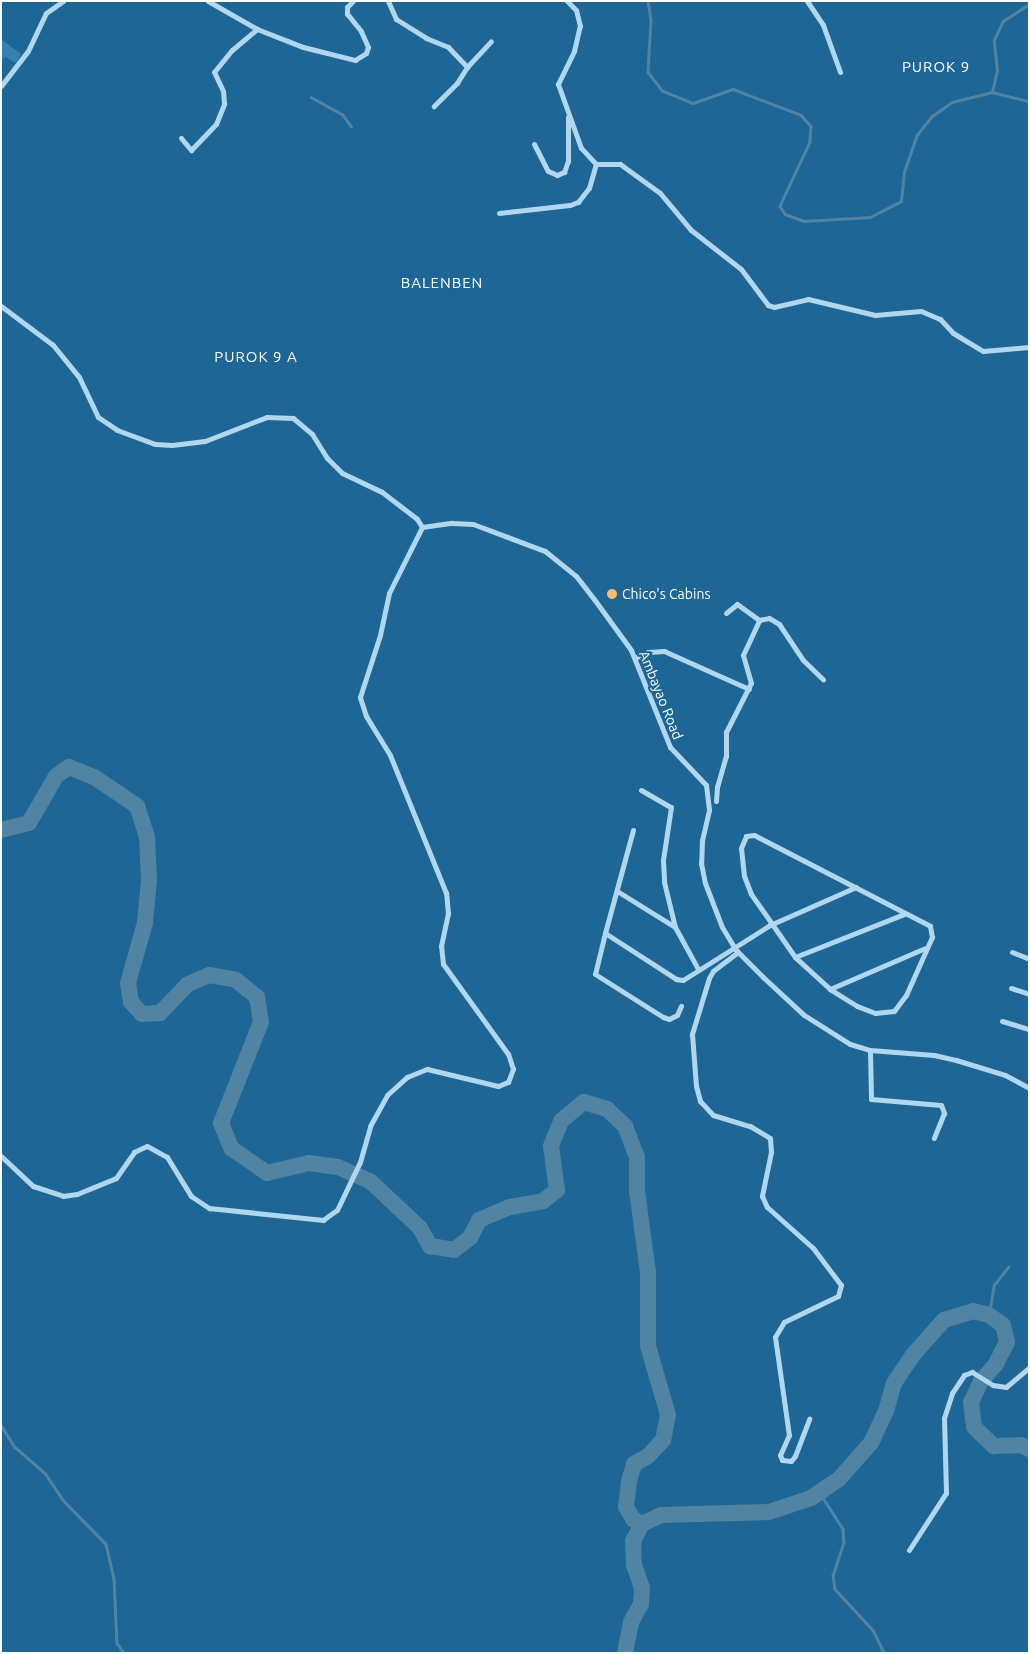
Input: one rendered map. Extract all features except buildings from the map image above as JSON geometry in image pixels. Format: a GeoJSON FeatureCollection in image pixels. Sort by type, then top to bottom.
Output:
{"type":"FeatureCollection","features":[{"type":"Feature","properties":{"kind":"street"},"geometry":{"type":"LineString","coordinates":[[1,86],[28,51],[46,13],[63,1]]}},
{"type":"Feature","properties":{"kind":"street"},"geometry":{"type":"LineString","coordinates":[[208,1],[257,28],[303,47],[355,60],[366,53],[368,47],[361,31],[347,14],[347,7],[353,1]]}},
{"type":"Feature","properties":{"kind":"street"},"geometry":{"type":"LineString","coordinates":[[388,1],[396,19],[426,38],[448,47],[467,67]]}},
{"type":"Feature","properties":{"kind":"street"},"geometry":{"type":"LineString","coordinates":[[567,1],[576,10],[580,26],[574,51],[558,84],[568,117],[581,148],[596,164],[620,164],[660,193],[691,230],[741,269],[768,305],[774,307],[808,299],[876,315],[921,311],[940,319],[953,333],[983,351],[1029,347]]}},
{"type":"Feature","properties":{"kind":"street"},"geometry":{"type":"LineString","coordinates":[[807,1],[823,25],[840,72]]}},
{"type":"Feature","properties":{"kind":"street"},"geometry":{"type":"LineString","coordinates":[[181,138],[191,150],[216,124],[224,104],[223,91],[214,72],[232,50],[257,28]]}},
{"type":"Feature","properties":{"kind":"street"},"geometry":{"type":"LineString","coordinates":[[434,106],[457,83],[467,67],[491,41]]}},
{"type":"Feature","properties":{"kind":"street"},"geometry":{"type":"LineString","coordinates":[[534,144],[541,164],[548,171],[557,175],[564,172],[568,162],[566,134],[568,117]]}},
{"type":"Feature","properties":{"kind":"street"},"geometry":{"type":"LineString","coordinates":[[499,214],[553,209],[578,202],[589,188],[596,164]]}},
{"type":"Feature","properties":{"kind":"street"},"geometry":{"type":"LineString","coordinates":[[1,306],[53,345],[79,377],[98,417],[117,430],[155,444],[193,444],[251,421],[282,415],[303,424],[327,458],[342,473],[382,492],[417,519],[422,527],[389,593],[380,635],[360,697],[366,716],[390,755],[446,894],[448,914],[441,946],[443,964],[508,1054],[513,1069],[508,1082],[498,1086],[441,1070],[427,1069],[407,1077],[387,1095],[370,1126],[360,1162],[334,1215],[322,1220],[209,1208],[191,1196],[167,1157],[147,1146],[134,1152],[116,1178],[77,1194],[63,1196],[33,1186],[1,1156]]}},
{"type":"Feature","properties":{"kind":"street","name":"Ambayao Road"},"geometry":{"type":"LineString","coordinates":[[422,527],[452,523],[473,524],[545,551],[576,576],[635,658],[670,747],[706,785],[709,810],[702,840],[701,863],[712,902],[737,951],[804,1015],[840,1039],[870,1050],[941,1056],[1005,1075],[1029,1088]]}},
{"type":"Feature","properties":{"kind":"street"},"geometry":{"type":"LineString","coordinates":[[726,613],[737,604],[759,620],[769,618],[779,624],[803,660],[823,679]]}},
{"type":"Feature","properties":{"kind":"street"},"geometry":{"type":"LineString","coordinates":[[716,801],[718,782],[726,756],[726,732],[749,689],[750,677],[743,656],[759,620]]}},
{"type":"Feature","properties":{"kind":"street"},"geometry":{"type":"LineString","coordinates":[[635,658],[648,652],[664,651],[749,689]]}},
{"type":"Feature","properties":{"kind":"street"},"geometry":{"type":"LineString","coordinates":[[641,790],[671,807],[664,874],[675,927],[698,968]]}},
{"type":"Feature","properties":{"kind":"street"},"geometry":{"type":"LineString","coordinates":[[632,830],[595,974],[663,1017],[670,1019],[677,1015],[681,1006]]}},
{"type":"Feature","properties":{"kind":"street"},"geometry":{"type":"LineString","coordinates":[[746,836],[764,839],[904,914],[930,926],[932,936],[906,995],[894,1011],[876,1013],[857,1006],[830,989],[795,957],[770,925],[751,894],[744,876],[740,848],[746,836]]}},
{"type":"Feature","properties":{"kind":"street"},"geometry":{"type":"LineString","coordinates":[[809,1420],[795,1456],[785,1461],[780,1455],[787,1442],[788,1430],[775,1337],[784,1322],[838,1296],[841,1285],[813,1248],[767,1207],[762,1196],[771,1152],[770,1138],[750,1126],[712,1115],[700,1101],[696,1086],[692,1034],[709,978],[713,971],[770,925],[856,887]]}},
{"type":"Feature","properties":{"kind":"street"},"geometry":{"type":"LineString","coordinates":[[616,891],[675,927]]}},
{"type":"Feature","properties":{"kind":"street"},"geometry":{"type":"LineString","coordinates":[[795,957],[904,914]]}},
{"type":"Feature","properties":{"kind":"street"},"geometry":{"type":"LineString","coordinates":[[605,933],[676,979],[683,980],[698,968],[737,951]]}},
{"type":"Feature","properties":{"kind":"street"},"geometry":{"type":"LineString","coordinates":[[830,989],[926,948]]}},
{"type":"Feature","properties":{"kind":"street"},"geometry":{"type":"LineString","coordinates":[[1012,952],[1029,959]]}},
{"type":"Feature","properties":{"kind":"street"},"geometry":{"type":"LineString","coordinates":[[1011,988],[1029,994]]}},
{"type":"Feature","properties":{"kind":"street"},"geometry":{"type":"LineString","coordinates":[[1002,1021],[1029,1030]]}},
{"type":"Feature","properties":{"kind":"street"},"geometry":{"type":"LineString","coordinates":[[870,1050],[871,1100],[943,1107],[943,1117],[934,1138]]}},
{"type":"Feature","properties":{"kind":"street"},"geometry":{"type":"LineString","coordinates":[[909,1550],[946,1493],[943,1434],[952,1393],[966,1373],[972,1372],[993,1385],[1006,1387],[1029,1368]]}},
{"type":"Feature","properties":{"kind":"shaded area"},"geometry":{"type":"Polygon","coordinates":[[[1,39],[21,54],[16,63],[5,57],[1,62],[1,39]]]}},
{"type":"Feature","properties":{"kind":"waterway"},"geometry":{"type":"LineString","coordinates":[[648,1],[651,20],[648,72],[663,91],[693,103],[733,89],[801,115],[811,126],[810,142],[780,206],[785,214],[804,221],[870,217],[901,201],[904,172],[917,135],[932,116],[952,102],[992,92],[1029,101]]}},
{"type":"Feature","properties":{"kind":"waterway"},"geometry":{"type":"LineString","coordinates":[[992,92],[997,71],[994,40],[1003,21],[1029,4]]}},
{"type":"Feature","properties":{"kind":"waterway"},"geometry":{"type":"LineString","coordinates":[[311,97],[343,115],[351,126]]}},
{"type":"Feature","properties":{"kind":"waterway"},"geometry":{"type":"LineString","coordinates":[[1,830],[29,823],[56,776],[69,767],[94,777],[137,806],[147,837],[149,880],[145,923],[128,983],[131,1002],[142,1014],[160,1013],[188,984],[209,975],[236,980],[257,997],[261,1022],[221,1123],[231,1148],[267,1173],[309,1163],[338,1167],[370,1181],[420,1228],[430,1246],[454,1250],[470,1238],[479,1220],[510,1207],[543,1201],[557,1190],[551,1146],[561,1121],[584,1102],[607,1109],[625,1126],[637,1157],[637,1191],[648,1272],[648,1346],[668,1415],[663,1440],[648,1456],[634,1464],[629,1482],[626,1507],[633,1519],[642,1524]]}},
{"type":"Feature","properties":{"kind":"waterway"},"geometry":{"type":"LineString","coordinates":[[989,1315],[994,1285],[1008,1267]]}},
{"type":"Feature","properties":{"kind":"waterway"},"geometry":{"type":"LineString","coordinates":[[625,1653],[631,1622],[641,1604],[642,1588],[634,1565],[633,1541],[642,1524],[661,1515],[769,1512],[811,1498],[838,1480],[871,1443],[886,1411],[894,1383],[912,1356],[944,1320],[973,1311],[989,1315],[1003,1325],[1007,1342],[996,1364],[981,1381],[971,1402],[974,1427],[994,1446],[1021,1445],[1029,1449]]}},
{"type":"Feature","properties":{"kind":"waterway"},"geometry":{"type":"LineString","coordinates":[[1,1425],[15,1447],[45,1473],[63,1500],[106,1544],[114,1578],[117,1643],[124,1653]]}},
{"type":"Feature","properties":{"kind":"waterway"},"geometry":{"type":"LineString","coordinates":[[820,1493],[843,1529],[844,1542],[833,1575],[835,1589],[873,1630],[884,1653]]}},
{"type":"Feature","properties":{"kind":"place","name":"Chico's Cabins"},"geometry":{"type":"Point","coordinates":[612,594]}},
{"type":"Feature","properties":{"kind":"district","name":"PUROK 9"},"geometry":{"type":"Point","coordinates":[936,67]}},
{"type":"Feature","properties":{"kind":"district","name":"BALENBEN"},"geometry":{"type":"Point","coordinates":[442,283]}},
{"type":"Feature","properties":{"kind":"district","name":"PUROK 9 A"},"geometry":{"type":"Point","coordinates":[256,357]}}]}
